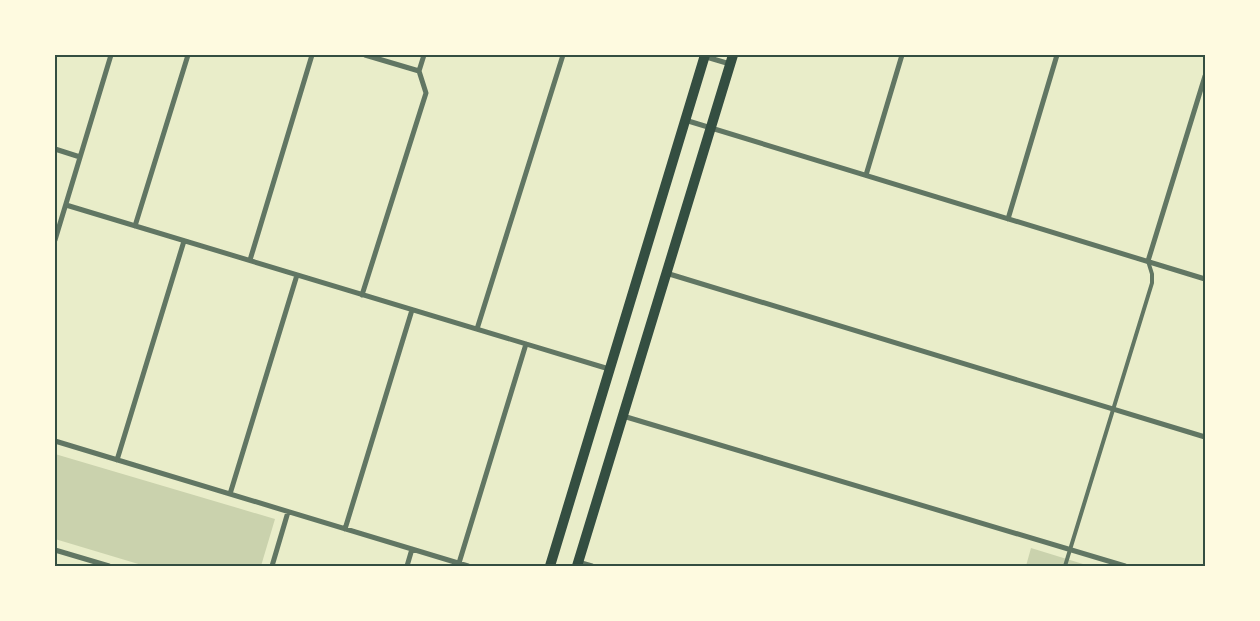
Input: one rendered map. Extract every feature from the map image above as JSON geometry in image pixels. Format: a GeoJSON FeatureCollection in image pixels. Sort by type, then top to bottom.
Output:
{"type":"FeatureCollection","features":[{"type":"Feature","properties":{"kind":"main road"},"geometry":{"type":"LineString","coordinates":[[550,566],[703,55]]}},
{"type":"Feature","properties":{"kind":"main road"},"geometry":{"type":"LineString","coordinates":[[578,564],[731,60]]}},
{"type":"Feature","properties":{"kind":"street"},"geometry":{"type":"LineString","coordinates":[[55,240],[111,55]]}},
{"type":"Feature","properties":{"kind":"street"},"geometry":{"type":"LineString","coordinates":[[135,226],[188,55]]}},
{"type":"Feature","properties":{"kind":"street"},"geometry":{"type":"LineString","coordinates":[[250,260],[312,55]]}},
{"type":"Feature","properties":{"kind":"street"},"geometry":{"type":"LineString","coordinates":[[365,55],[419,71]]}},
{"type":"Feature","properties":{"kind":"street"},"geometry":{"type":"LineString","coordinates":[[362,295],[426,93],[419,71],[424,55]]}},
{"type":"Feature","properties":{"kind":"street"},"geometry":{"type":"LineString","coordinates":[[477,329],[563,55]]}},
{"type":"Feature","properties":{"kind":"street"},"geometry":{"type":"LineString","coordinates":[[703,55],[731,60]]}},
{"type":"Feature","properties":{"kind":"street"},"geometry":{"type":"LineString","coordinates":[[866,175],[902,55]]}},
{"type":"Feature","properties":{"kind":"street"},"geometry":{"type":"LineString","coordinates":[[1008,218],[1057,55]]}},
{"type":"Feature","properties":{"kind":"street"},"geometry":{"type":"LineString","coordinates":[[1148,261],[1205,76]]}},
{"type":"Feature","properties":{"kind":"street"},"geometry":{"type":"LineString","coordinates":[[685,120],[1205,279]]}},
{"type":"Feature","properties":{"kind":"street"},"geometry":{"type":"LineString","coordinates":[[55,149],[80,157]]}},
{"type":"Feature","properties":{"kind":"street"},"geometry":{"type":"LineString","coordinates":[[66,205],[609,369]]}},
{"type":"Feature","properties":{"kind":"street"},"geometry":{"type":"LineString","coordinates":[[117,460],[184,241]]}},
{"type":"Feature","properties":{"kind":"street"},"geometry":{"type":"LineString","coordinates":[[666,274],[1205,437]]}},
{"type":"Feature","properties":{"kind":"street"},"geometry":{"type":"LineString","coordinates":[[230,494],[297,275]]}},
{"type":"Feature","properties":{"kind":"street"},"geometry":{"type":"LineString","coordinates":[[344,529],[412,310]]}},
{"type":"Feature","properties":{"kind":"street"},"geometry":{"type":"LineString","coordinates":[[459,563],[526,344]]}},
{"type":"Feature","properties":{"kind":"street"},"geometry":{"type":"LineString","coordinates":[[623,416],[1125,566]]}},
{"type":"Feature","properties":{"kind":"street"},"geometry":{"type":"LineString","coordinates":[[55,441],[468,566]]}},
{"type":"Feature","properties":{"kind":"street"},"geometry":{"type":"LineString","coordinates":[[272,566],[288,512]]}},
{"type":"Feature","properties":{"kind":"street"},"geometry":{"type":"LineString","coordinates":[[55,550],[109,566]]}},
{"type":"Feature","properties":{"kind":"street"},"geometry":{"type":"LineString","coordinates":[[407,566],[412,550]]}},
{"type":"Feature","properties":{"kind":"street"},"geometry":{"type":"LineString","coordinates":[[578,564],[592,566]]}},
{"type":"Feature","properties":{"kind":"lane"},"geometry":{"type":"LineString","coordinates":[[1065,566],[1115,410],[1152,283],[1152,274],[1148,261]]}},
{"type":"Feature","properties":{"kind":"green space"},"geometry":{"type":"Polygon","coordinates":[[[55,454],[275,519],[261,566],[145,566],[55,539],[55,454]]]}},
{"type":"Feature","properties":{"kind":"green space"},"geometry":{"type":"Polygon","coordinates":[[[1031,548],[1083,564],[1083,566],[1026,566],[1031,548]]]}}]}
